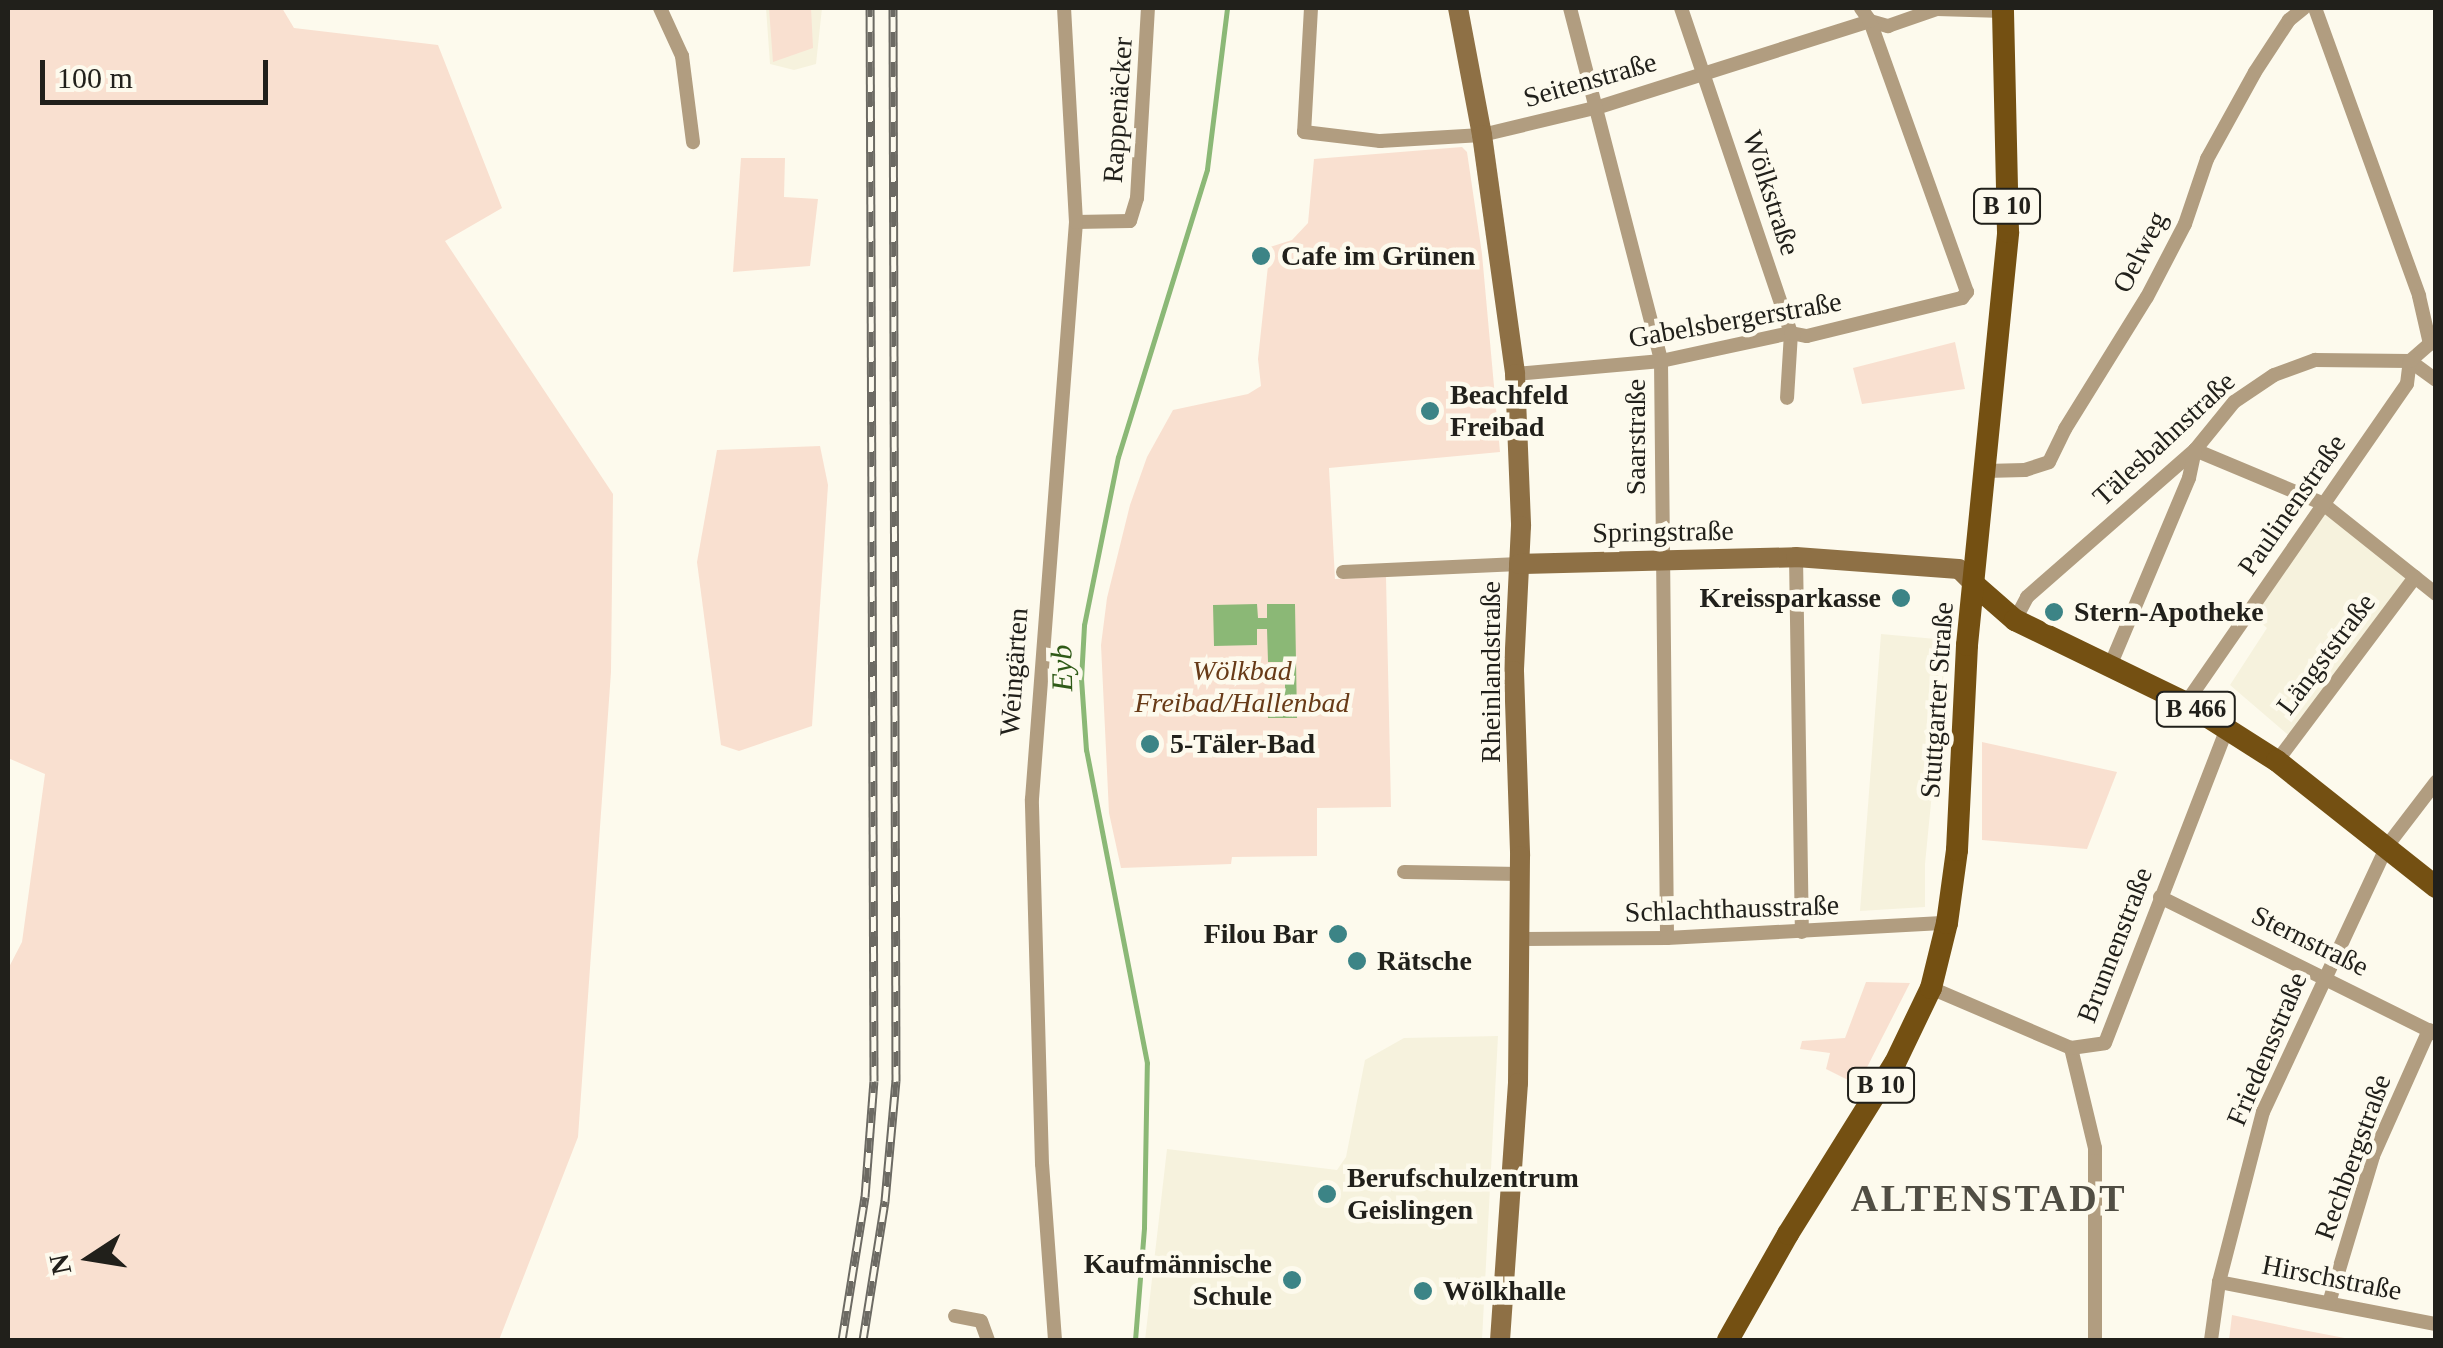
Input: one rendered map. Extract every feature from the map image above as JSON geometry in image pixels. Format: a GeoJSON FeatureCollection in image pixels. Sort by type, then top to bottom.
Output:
{"type":"FeatureCollection","features":[{"type":"Feature","properties":{"kind":"main road","name":"Rheinlandstraße"},"geometry":{"type":"LineString","coordinates":[[1458,8],[1482,135],[1515,374],[1519,564],[1514,671],[1519,939],[1513,1190],[1500,1340]]}},
{"type":"Feature","properties":{"kind":"main road","name":"Stuttgarter Straße"},"geometry":{"type":"LineString","coordinates":[[1728,1340],[1791,1230],[1896,1063],[1932,988],[1947,923],[1957,850],[1968,645],[2008,232],[2003,9]]}},
{"type":"Feature","properties":{"kind":"main road","name":"Springstraße"},"geometry":{"type":"LineString","coordinates":[[1519,564],[1796,557],[1958,569],[1976,586]]}},
{"type":"Feature","properties":{"kind":"main road","name":"B 466"},"geometry":{"type":"LineString","coordinates":[[1976,586],[2015,620],[2186,703],[2278,761],[2436,887]]}},
{"type":"Feature","properties":{"kind":"street"},"geometry":{"type":"LineString","coordinates":[[660,8],[682,56],[693,142]]}},
{"type":"Feature","properties":{"kind":"street","name":"Weingärten"},"geometry":{"type":"LineString","coordinates":[[1055,1340],[1042,1164],[1032,799],[1076,222],[1064,8]]}},
{"type":"Feature","properties":{"kind":"street","name":"Rappenäcker"},"geometry":{"type":"LineString","coordinates":[[1076,222],[1130,221],[1137,198],[1148,8]]}},
{"type":"Feature","properties":{"kind":"street","name":"Seitenstraße"},"geometry":{"type":"LineString","coordinates":[[1311,8],[1304,132],[1380,141],[1482,135],[1600,107],[1704,71],[1870,22],[1888,26],[1938,8],[2003,9]]}},
{"type":"Feature","properties":{"kind":"street","name":"Saarstraße"},"geometry":{"type":"LineString","coordinates":[[1570,8],[1600,107],[1661,361],[1667,938]]}},
{"type":"Feature","properties":{"kind":"street","name":"Wölkstraße"},"geometry":{"type":"LineString","coordinates":[[1681,8],[1791,333],[1786,398]]}},
{"type":"Feature","properties":{"kind":"street"},"geometry":{"type":"LineString","coordinates":[[1861,8],[1870,22]]}},
{"type":"Feature","properties":{"kind":"street","name":"Oelweg"},"geometry":{"type":"LineString","coordinates":[[1985,471],[2025,470],[2049,462],[2147,296],[2185,224],[2207,158],[2255,72],[2289,20],[2304,8]]}},
{"type":"Feature","properties":{"kind":"street"},"geometry":{"type":"LineString","coordinates":[[2316,8],[2433,341]]}},
{"type":"Feature","properties":{"kind":"street","name":"Gabelsbergerstraße"},"geometry":{"type":"LineString","coordinates":[[1515,374],[1661,361],[1791,333],[1808,336],[1962,298],[1967,292],[1870,22]]}},
{"type":"Feature","properties":{"kind":"street"},"geometry":{"type":"LineString","coordinates":[[2419,296],[2436,300]]}},
{"type":"Feature","properties":{"kind":"street"},"geometry":{"type":"LineString","coordinates":[[2419,296],[2436,316]]}},
{"type":"Feature","properties":{"kind":"street","name":"Paulinenstraße"},"geometry":{"type":"LineString","coordinates":[[2186,703],[2407,384],[2410,361],[2433,341]]}},
{"type":"Feature","properties":{"kind":"street","name":"Tälesbahnstraße"},"geometry":{"type":"LineString","coordinates":[[2015,620],[2027,597],[2195,450],[2234,402],[2274,375],[2315,360],[2410,361]]}},
{"type":"Feature","properties":{"kind":"street"},"geometry":{"type":"LineString","coordinates":[[2410,361],[2436,380]]}},
{"type":"Feature","properties":{"kind":"street"},"geometry":{"type":"LineString","coordinates":[[2110,666],[2189,478],[2195,450],[2322,503],[2436,594]]}},
{"type":"Feature","properties":{"kind":"street"},"geometry":{"type":"LineString","coordinates":[[1796,557],[1802,932]]}},
{"type":"Feature","properties":{"kind":"street","name":"Springstraße"},"geometry":{"type":"LineString","coordinates":[[1344,572],[1519,564]]}},
{"type":"Feature","properties":{"kind":"street","name":"Längststraße"},"geometry":{"type":"LineString","coordinates":[[2278,761],[2415,577]]}},
{"type":"Feature","properties":{"kind":"street","name":"Brunnenstraße"},"geometry":{"type":"LineString","coordinates":[[2094,1340],[2095,1148],[2071,1048],[2104,1043],[2226,728]]}},
{"type":"Feature","properties":{"kind":"street","name":"Friedensstraße"},"geometry":{"type":"LineString","coordinates":[[2211,1340],[2218,1282],[2262,1112],[2387,846],[2436,782]]}},
{"type":"Feature","properties":{"kind":"street"},"geometry":{"type":"LineString","coordinates":[[1404,872],[1520,874]]}},
{"type":"Feature","properties":{"kind":"street","name":"Sternstraße"},"geometry":{"type":"LineString","coordinates":[[2160,897],[2325,975],[2432,1032]]}},
{"type":"Feature","properties":{"kind":"street","name":"Schlachthausstraße"},"geometry":{"type":"LineString","coordinates":[[1519,939],[1667,938],[1947,923]]}},
{"type":"Feature","properties":{"kind":"street"},"geometry":{"type":"LineString","coordinates":[[1932,988],[2071,1048]]}},
{"type":"Feature","properties":{"kind":"street","name":"Rechbergstraße"},"geometry":{"type":"LineString","coordinates":[[2329,1304],[2374,1156],[2432,1032]]}},
{"type":"Feature","properties":{"kind":"street","name":"Hirschstraße"},"geometry":{"type":"LineString","coordinates":[[2218,1282],[2436,1324]]}},
{"type":"Feature","properties":{"kind":"street"},"geometry":{"type":"LineString","coordinates":[[955,1316],[982,1321],[988,1340]]}},
{"type":"Feature","properties":{"kind":"shaded area"},"geometry":{"type":"Polygon","coordinates":[[[766,8],[822,8],[816,64],[794,70],[770,64],[766,8]]]}},
{"type":"Feature","properties":{"kind":"shaded area"},"geometry":{"type":"Polygon","coordinates":[[[2322,503],[2415,577],[2293,739],[2230,685],[2267,628],[2248,612],[2322,503]]]}},
{"type":"Feature","properties":{"kind":"shaded area"},"geometry":{"type":"Polygon","coordinates":[[[1257,604],[1258,618],[1267,618],[1267,604],[1295,604],[1297,718],[1268,718],[1267,692],[1285,691],[1285,662],[1268,662],[1267,629],[1257,629],[1257,645],[1214,646],[1213,605],[1257,604]]]}},
{"type":"Feature","properties":{"kind":"shaded area"},"geometry":{"type":"Polygon","coordinates":[[[1881,634],[1947,640],[1925,864],[1925,907],[1860,911],[1881,634]]]}},
{"type":"Feature","properties":{"kind":"shaded area","name":"Berufschulzentrum Geislingen"},"geometry":{"type":"Polygon","coordinates":[[[1498,1036],[1482,1340],[1145,1340],[1167,1149],[1337,1170],[1346,1157],[1365,1060],[1404,1038],[1498,1036]]]}},
{"type":"Feature","properties":{"kind":"green space"},"geometry":{"type":"Polygon","coordinates":[[[8,8],[282,8],[294,28],[438,45],[502,208],[445,241],[613,494],[611,672],[578,1137],[499,1340],[8,1340],[8,969],[22,942],[45,774],[8,758],[8,8]]]}},
{"type":"Feature","properties":{"kind":"green space"},"geometry":{"type":"Polygon","coordinates":[[[769,8],[811,8],[813,48],[773,62],[769,8]]]}},
{"type":"Feature","properties":{"kind":"green space","name":"Wölkbad Freibad/Hallenbad"},"geometry":{"type":"Polygon","coordinates":[[[1462,147],[1467,152],[1482,254],[1500,452],[1329,468],[1335,579],[1386,577],[1391,807],[1317,808],[1317,856],[1232,857],[1231,864],[1121,868],[1109,813],[1101,645],[1107,598],[1130,505],[1147,457],[1173,410],[1248,394],[1261,386],[1258,359],[1270,247],[1292,240],[1308,223],[1314,159],[1462,147]]]}},
{"type":"Feature","properties":{"kind":"green space"},"geometry":{"type":"Polygon","coordinates":[[[741,158],[785,158],[784,197],[818,199],[810,266],[733,272],[741,158]]]}},
{"type":"Feature","properties":{"kind":"green space"},"geometry":{"type":"Polygon","coordinates":[[[1955,342],[1965,389],[1862,404],[1853,368],[1955,342]]]}},
{"type":"Feature","properties":{"kind":"green space"},"geometry":{"type":"Polygon","coordinates":[[[820,446],[828,485],[812,726],[739,751],[721,745],[697,562],[717,450],[820,446]]]}},
{"type":"Feature","properties":{"kind":"green space"},"geometry":{"type":"Polygon","coordinates":[[[1982,742],[2117,772],[2087,849],[1982,840],[1982,742]]]}},
{"type":"Feature","properties":{"kind":"green space"},"geometry":{"type":"Polygon","coordinates":[[[1866,982],[1910,983],[1858,1085],[1826,1069],[1830,1053],[1800,1049],[1802,1041],[1845,1038],[1866,982]]]}},
{"type":"Feature","properties":{"kind":"green space"},"geometry":{"type":"Polygon","coordinates":[[[2232,1315],[2303,1330],[2355,1340],[2229,1340],[2232,1315]]]}},
{"type":"Feature","properties":{"kind":"waterway","name":"Eyb"},"geometry":{"type":"LineString","coordinates":[[1135,1340],[1144,1227],[1147,1063],[1086,750],[1081,679],[1084,625],[1118,457],[1207,169],[1227,8]]}},
{"type":"Feature","properties":{"kind":"railway"},"geometry":{"type":"LineString","coordinates":[[842,1340],[865,1197],[874,1081],[870,8]]}},
{"type":"Feature","properties":{"kind":"railway"},"geometry":{"type":"LineString","coordinates":[[863,1340],[885,1201],[896,1081],[893,8]]}},
{"type":"Feature","properties":{"kind":"place","name":"Cafe im Grünen"},"geometry":{"type":"Point","coordinates":[1261,256]}},
{"type":"Feature","properties":{"kind":"place","name":"Beachfeld Freibad"},"geometry":{"type":"Point","coordinates":[1430,411]}},
{"type":"Feature","properties":{"kind":"place","name":"Kreissparkasse"},"geometry":{"type":"Point","coordinates":[1901,598]}},
{"type":"Feature","properties":{"kind":"place","name":"Stern-Apotheke"},"geometry":{"type":"Point","coordinates":[2054,612]}},
{"type":"Feature","properties":{"kind":"place","name":"5-Täler-Bad"},"geometry":{"type":"Point","coordinates":[1150,744]}},
{"type":"Feature","properties":{"kind":"place","name":"Filou Bar"},"geometry":{"type":"Point","coordinates":[1338,934]}},
{"type":"Feature","properties":{"kind":"place","name":"Rätsche"},"geometry":{"type":"Point","coordinates":[1357,961]}},
{"type":"Feature","properties":{"kind":"place","name":"Berufschulzentrum Geislingen"},"geometry":{"type":"Point","coordinates":[1327,1194]}},
{"type":"Feature","properties":{"kind":"place","name":"Kaufmännische Schule"},"geometry":{"type":"Point","coordinates":[1292,1280]}},
{"type":"Feature","properties":{"kind":"place","name":"Wölkhalle"},"geometry":{"type":"Point","coordinates":[1423,1291]}},
{"type":"Feature","properties":{"kind":"district","name":"ALTENSTADT"},"geometry":{"type":"Point","coordinates":[1989,1199]}}]}
